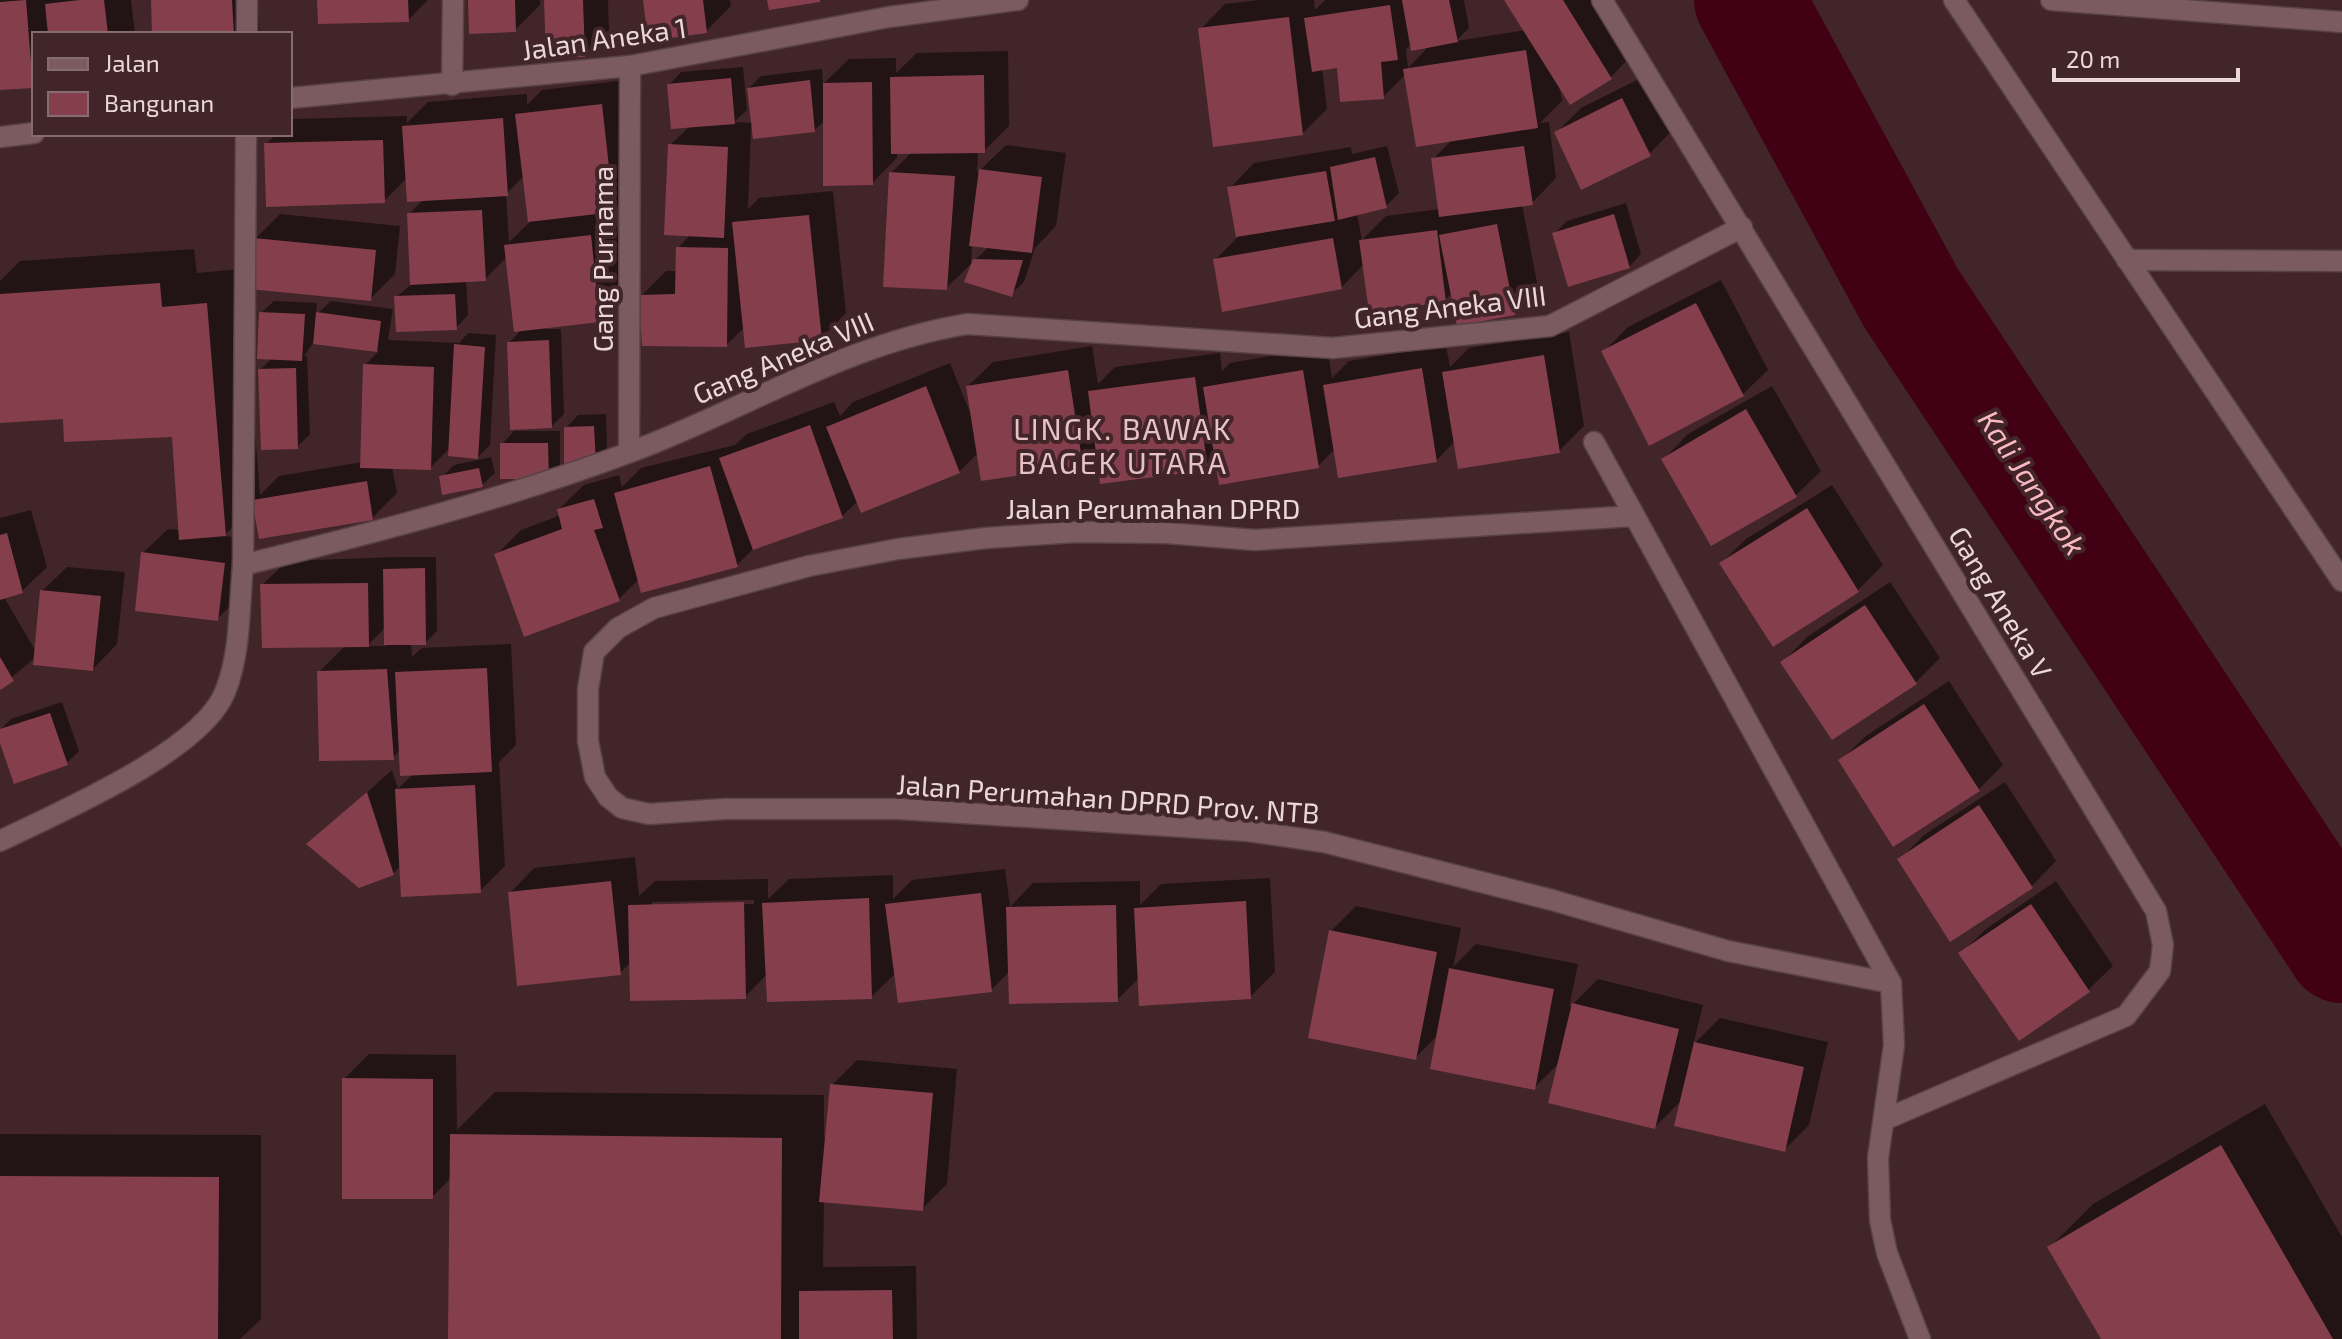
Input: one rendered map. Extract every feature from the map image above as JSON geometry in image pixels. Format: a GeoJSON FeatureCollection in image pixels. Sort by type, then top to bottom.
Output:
{"type":"FeatureCollection","features":[{"type":"Feature","properties":{"kind":"street"},"geometry":{"type":"LineString","coordinates":[[247,0],[247,32]]}},
{"type":"Feature","properties":{"kind":"street"},"geometry":{"type":"LineString","coordinates":[[452,85],[453,0]]}},
{"type":"Feature","properties":{"kind":"street","name":"Jalan Aneka 1"},"geometry":{"type":"LineString","coordinates":[[292,98],[630,66],[889,17],[1018,0]]}},
{"type":"Feature","properties":{"kind":"street","name":"Gang Aneka V"},"geometry":{"type":"LineString","coordinates":[[1602,0],[2156,911],[2163,945],[2160,971],[2126,1016],[1886,1119]]}},
{"type":"Feature","properties":{"kind":"street"},"geometry":{"type":"LineString","coordinates":[[1954,0],[2342,581]]}},
{"type":"Feature","properties":{"kind":"street"},"geometry":{"type":"LineString","coordinates":[[2051,0],[2172,12],[2342,22]]}},
{"type":"Feature","properties":{"kind":"street","name":"Gang Purnama"},"geometry":{"type":"LineString","coordinates":[[629,452],[630,66]]}},
{"type":"Feature","properties":{"kind":"street"},"geometry":{"type":"LineString","coordinates":[[0,137],[32,133]]}},
{"type":"Feature","properties":{"kind":"street"},"geometry":{"type":"LineString","coordinates":[[0,841],[163,757],[205,722],[224,695],[233,668],[243,565],[246,136]]}},
{"type":"Feature","properties":{"kind":"street","name":"Gang Aneka VIII"},"geometry":{"type":"LineString","coordinates":[[243,565],[453,513],[629,452],[736,408],[816,368],[921,332],[967,324],[1333,348],[1550,326],[1742,227]]}},
{"type":"Feature","properties":{"kind":"street"},"geometry":{"type":"LineString","coordinates":[[2127,260],[2342,261]]}},
{"type":"Feature","properties":{"kind":"street"},"geometry":{"type":"LineString","coordinates":[[1594,442],[1891,983],[1894,1045],[1886,1119],[1878,1158],[1880,1220],[1887,1253],[1920,1339]]}},
{"type":"Feature","properties":{"kind":"street","name":"Jalan Perumahan DPRD"},"geometry":{"type":"LineString","coordinates":[[588,741],[588,689],[594,652],[618,628],[654,608],[809,566],[898,549],[1001,537],[1166,533],[1255,540],[1633,516]]}},
{"type":"Feature","properties":{"kind":"street","name":"Jalan Perumahan DPRD Prov. NTB"},"geometry":{"type":"LineString","coordinates":[[588,741],[595,777],[608,797],[632,812],[900,809],[1263,833],[1324,842],[1552,900],[1728,951],[1891,983]]}},
{"type":"Feature","properties":{"kind":"building"},"geometry":{"type":"Polygon","coordinates":[[[26,0],[32,88],[0,90],[0,2],[26,0]]]}},
{"type":"Feature","properties":{"kind":"building"},"geometry":{"type":"Polygon","coordinates":[[[104,0],[108,32],[48,32],[45,4],[104,0]]]}},
{"type":"Feature","properties":{"kind":"building"},"geometry":{"type":"Polygon","coordinates":[[[151,0],[232,0],[234,32],[152,32],[151,0]]]}},
{"type":"Feature","properties":{"kind":"building"},"geometry":{"type":"Polygon","coordinates":[[[317,0],[408,0],[409,22],[318,24],[317,0]]]}},
{"type":"Feature","properties":{"kind":"building"},"geometry":{"type":"Polygon","coordinates":[[[468,0],[515,0],[516,32],[469,34],[468,0]]]}},
{"type":"Feature","properties":{"kind":"building"},"geometry":{"type":"Polygon","coordinates":[[[544,0],[583,0],[585,57],[546,58],[544,0]]]}},
{"type":"Feature","properties":{"kind":"building"},"geometry":{"type":"Polygon","coordinates":[[[643,0],[703,0],[707,33],[648,41],[643,0]]]}},
{"type":"Feature","properties":{"kind":"building"},"geometry":{"type":"Polygon","coordinates":[[[767,0],[820,0],[820,2],[769,10],[767,0]]]}},
{"type":"Feature","properties":{"kind":"building"},"geometry":{"type":"Polygon","coordinates":[[[1402,0],[1449,0],[1458,42],[1411,51],[1402,0]]]}},
{"type":"Feature","properties":{"kind":"building"},"geometry":{"type":"Polygon","coordinates":[[[1504,0],[1563,0],[1612,79],[1570,105],[1504,0]]]}},
{"type":"Feature","properties":{"kind":"building"},"geometry":{"type":"Polygon","coordinates":[[[1390,5],[1398,60],[1381,62],[1384,99],[1340,102],[1337,68],[1312,72],[1304,18],[1390,5]]]}},
{"type":"Feature","properties":{"kind":"building"},"geometry":{"type":"Polygon","coordinates":[[[1289,17],[1303,135],[1213,147],[1198,28],[1289,17]]]}},
{"type":"Feature","properties":{"kind":"building"},"geometry":{"type":"Polygon","coordinates":[[[1526,50],[1538,128],[1416,147],[1403,69],[1526,50]]]}},
{"type":"Feature","properties":{"kind":"building"},"geometry":{"type":"Polygon","coordinates":[[[984,75],[985,153],[891,154],[890,77],[984,75]]]}},
{"type":"Feature","properties":{"kind":"building"},"geometry":{"type":"Polygon","coordinates":[[[731,78],[735,124],[671,129],[667,84],[731,78]]]}},
{"type":"Feature","properties":{"kind":"building"},"geometry":{"type":"Polygon","coordinates":[[[810,80],[815,132],[753,139],[747,88],[810,80]]]}},
{"type":"Feature","properties":{"kind":"building"},"geometry":{"type":"Polygon","coordinates":[[[872,82],[873,185],[823,186],[823,83],[872,82]]]}},
{"type":"Feature","properties":{"kind":"building"},"geometry":{"type":"Polygon","coordinates":[[[1622,98],[1651,156],[1581,190],[1554,132],[1622,98]]]}},
{"type":"Feature","properties":{"kind":"building"},"geometry":{"type":"Polygon","coordinates":[[[602,104],[614,212],[528,222],[515,114],[602,104]]]}},
{"type":"Feature","properties":{"kind":"building"},"geometry":{"type":"Polygon","coordinates":[[[503,118],[508,196],[407,202],[402,126],[503,118]]]}},
{"type":"Feature","properties":{"kind":"building"},"geometry":{"type":"Polygon","coordinates":[[[383,140],[385,203],[266,207],[264,143],[383,140]]]}},
{"type":"Feature","properties":{"kind":"building"},"geometry":{"type":"Polygon","coordinates":[[[668,144],[728,147],[724,238],[664,235],[668,144]]]}},
{"type":"Feature","properties":{"kind":"building"},"geometry":{"type":"Polygon","coordinates":[[[1524,146],[1533,205],[1439,217],[1431,158],[1524,146]]]}},
{"type":"Feature","properties":{"kind":"building"},"geometry":{"type":"Polygon","coordinates":[[[1375,157],[1387,208],[1338,220],[1330,167],[1375,157]]]}},
{"type":"Feature","properties":{"kind":"building"},"geometry":{"type":"Polygon","coordinates":[[[979,169],[1042,177],[1032,253],[969,246],[979,169]]]}},
{"type":"Feature","properties":{"kind":"building"},"geometry":{"type":"Polygon","coordinates":[[[1326,171],[1335,221],[1236,237],[1227,187],[1326,171]]]}},
{"type":"Feature","properties":{"kind":"building"},"geometry":{"type":"Polygon","coordinates":[[[889,172],[955,176],[947,290],[883,287],[889,172]]]}},
{"type":"Feature","properties":{"kind":"building"},"geometry":{"type":"Polygon","coordinates":[[[482,210],[486,281],[410,285],[407,213],[482,210]]]}},
{"type":"Feature","properties":{"kind":"building"},"geometry":{"type":"Polygon","coordinates":[[[1614,214],[1630,268],[1568,287],[1552,233],[1614,214]]]}},
{"type":"Feature","properties":{"kind":"building"},"geometry":{"type":"Polygon","coordinates":[[[809,215],[822,340],[745,348],[732,222],[809,215]]]}},
{"type":"Feature","properties":{"kind":"building"},"geometry":{"type":"Polygon","coordinates":[[[1497,224],[1515,315],[1457,326],[1439,235],[1497,224]]]}},
{"type":"Feature","properties":{"kind":"building"},"geometry":{"type":"Polygon","coordinates":[[[1437,230],[1446,302],[1369,312],[1359,240],[1437,230]]]}},
{"type":"Feature","properties":{"kind":"building"},"geometry":{"type":"Polygon","coordinates":[[[591,235],[600,322],[514,332],[504,245],[591,235]]]}},
{"type":"Feature","properties":{"kind":"building"},"geometry":{"type":"Polygon","coordinates":[[[254,238],[376,250],[371,301],[249,289],[254,238]]]}},
{"type":"Feature","properties":{"kind":"building"},"geometry":{"type":"Polygon","coordinates":[[[1333,238],[1342,289],[1222,312],[1213,259],[1333,238]]]}},
{"type":"Feature","properties":{"kind":"building"},"geometry":{"type":"Polygon","coordinates":[[[676,247],[728,248],[727,347],[642,346],[639,295],[675,294],[676,247]]]}},
{"type":"Feature","properties":{"kind":"building"},"geometry":{"type":"Polygon","coordinates":[[[973,259],[1023,260],[1012,297],[964,282],[973,259]]]}},
{"type":"Feature","properties":{"kind":"building"},"geometry":{"type":"Polygon","coordinates":[[[160,283],[162,307],[207,303],[226,536],[179,540],[172,437],[64,442],[63,419],[0,423],[0,294],[160,283]]]}},
{"type":"Feature","properties":{"kind":"building"},"geometry":{"type":"Polygon","coordinates":[[[455,294],[457,330],[396,332],[394,296],[455,294]]]}},
{"type":"Feature","properties":{"kind":"building"},"geometry":{"type":"Polygon","coordinates":[[[1696,303],[1744,396],[1649,446],[1601,351],[1696,303]]]}},
{"type":"Feature","properties":{"kind":"building"},"geometry":{"type":"Polygon","coordinates":[[[259,312],[305,314],[302,361],[257,359],[259,312]]]}},
{"type":"Feature","properties":{"kind":"building"},"geometry":{"type":"Polygon","coordinates":[[[316,312],[381,321],[377,352],[313,344],[316,312]]]}},
{"type":"Feature","properties":{"kind":"building"},"geometry":{"type":"Polygon","coordinates":[[[549,340],[552,428],[510,430],[507,342],[549,340]]]}},
{"type":"Feature","properties":{"kind":"building"},"geometry":{"type":"Polygon","coordinates":[[[454,344],[485,347],[478,459],[448,456],[454,344]]]}},
{"type":"Feature","properties":{"kind":"building"},"geometry":{"type":"Polygon","coordinates":[[[1544,355],[1560,453],[1458,469],[1442,372],[1544,355]]]}},
{"type":"Feature","properties":{"kind":"building"},"geometry":{"type":"Polygon","coordinates":[[[363,364],[434,367],[431,470],[360,468],[363,364]]]}},
{"type":"Feature","properties":{"kind":"building"},"geometry":{"type":"Polygon","coordinates":[[[296,368],[298,449],[261,450],[258,369],[296,368]]]}},
{"type":"Feature","properties":{"kind":"building"},"geometry":{"type":"Polygon","coordinates":[[[1422,368],[1437,462],[1338,478],[1323,385],[1422,368]]]}},
{"type":"Feature","properties":{"kind":"building"},"geometry":{"type":"Polygon","coordinates":[[[1068,370],[1083,466],[981,481],[966,386],[1068,370]]]}},
{"type":"Feature","properties":{"kind":"building"},"geometry":{"type":"Polygon","coordinates":[[[1303,370],[1319,468],[1219,485],[1203,387],[1303,370]]]}},
{"type":"Feature","properties":{"kind":"building"},"geometry":{"type":"Polygon","coordinates":[[[1195,377],[1208,470],[1100,484],[1088,391],[1195,377]]]}},
{"type":"Feature","properties":{"kind":"building"},"geometry":{"type":"Polygon","coordinates":[[[926,386],[960,473],[861,513],[826,427],[926,386]]]}},
{"type":"Feature","properties":{"kind":"building"},"geometry":{"type":"Polygon","coordinates":[[[1746,409],[1797,497],[1711,546],[1661,459],[1746,409]]]}},
{"type":"Feature","properties":{"kind":"building"},"geometry":{"type":"Polygon","coordinates":[[[810,425],[843,518],[753,550],[719,458],[810,425]]]}},
{"type":"Feature","properties":{"kind":"building"},"geometry":{"type":"Polygon","coordinates":[[[594,426],[596,463],[564,464],[564,427],[594,426]]]}},
{"type":"Feature","properties":{"kind":"building"},"geometry":{"type":"Polygon","coordinates":[[[500,443],[548,443],[549,479],[500,479],[500,443]]]}},
{"type":"Feature","properties":{"kind":"building"},"geometry":{"type":"Polygon","coordinates":[[[710,466],[738,567],[641,593],[614,493],[710,466]]]}},
{"type":"Feature","properties":{"kind":"building"},"geometry":{"type":"Polygon","coordinates":[[[479,468],[483,487],[442,495],[439,476],[479,468]]]}},
{"type":"Feature","properties":{"kind":"building"},"geometry":{"type":"Polygon","coordinates":[[[367,481],[373,520],[259,539],[252,500],[367,481]]]}},
{"type":"Feature","properties":{"kind":"building"},"geometry":{"type":"Polygon","coordinates":[[[594,499],[603,528],[594,530],[620,601],[524,637],[494,554],[562,529],[557,509],[594,499]]]}},
{"type":"Feature","properties":{"kind":"building"},"geometry":{"type":"Polygon","coordinates":[[[1807,508],[1859,592],[1773,647],[1719,563],[1807,508]]]}},
{"type":"Feature","properties":{"kind":"building"},"geometry":{"type":"Polygon","coordinates":[[[7,533],[23,593],[0,600],[0,535],[7,533]]]}},
{"type":"Feature","properties":{"kind":"building"},"geometry":{"type":"Polygon","coordinates":[[[141,552],[225,563],[218,621],[135,611],[141,552]]]}},
{"type":"Feature","properties":{"kind":"building"},"geometry":{"type":"Polygon","coordinates":[[[425,568],[426,645],[384,645],[383,569],[425,568]]]}},
{"type":"Feature","properties":{"kind":"building"},"geometry":{"type":"Polygon","coordinates":[[[368,583],[369,647],[262,648],[260,584],[368,583]]]}},
{"type":"Feature","properties":{"kind":"building"},"geometry":{"type":"Polygon","coordinates":[[[40,590],[101,596],[93,671],[33,665],[40,590]]]}},
{"type":"Feature","properties":{"kind":"building"},"geometry":{"type":"Polygon","coordinates":[[[1865,605],[1917,684],[1832,740],[1780,662],[1865,605]]]}},
{"type":"Feature","properties":{"kind":"building"},"geometry":{"type":"Polygon","coordinates":[[[0,657],[14,681],[0,690],[0,657]]]}},
{"type":"Feature","properties":{"kind":"building"},"geometry":{"type":"Polygon","coordinates":[[[487,668],[492,772],[400,776],[395,672],[487,668]]]}},
{"type":"Feature","properties":{"kind":"building"},"geometry":{"type":"Polygon","coordinates":[[[387,669],[394,760],[319,761],[317,671],[387,669]]]}},
{"type":"Feature","properties":{"kind":"building"},"geometry":{"type":"Polygon","coordinates":[[[1924,704],[1980,791],[1893,847],[1838,760],[1924,704]]]}},
{"type":"Feature","properties":{"kind":"building"},"geometry":{"type":"Polygon","coordinates":[[[50,713],[68,765],[14,784],[0,743],[0,729],[50,713]]]}},
{"type":"Feature","properties":{"kind":"building"},"geometry":{"type":"Polygon","coordinates":[[[475,785],[481,893],[401,897],[395,789],[475,785]]]}},
{"type":"Feature","properties":{"kind":"building"},"geometry":{"type":"Polygon","coordinates":[[[367,792],[394,875],[359,888],[306,844],[367,792]]]}},
{"type":"Feature","properties":{"kind":"building"},"geometry":{"type":"Polygon","coordinates":[[[1979,805],[2033,888],[1950,942],[1897,859],[1979,805]]]}},
{"type":"Feature","properties":{"kind":"building"},"geometry":{"type":"Polygon","coordinates":[[[611,881],[621,975],[517,986],[508,892],[611,881]]]}},
{"type":"Feature","properties":{"kind":"building"},"geometry":{"type":"Polygon","coordinates":[[[981,893],[992,992],[898,1003],[885,904],[981,893]]]}},
{"type":"Feature","properties":{"kind":"building"},"geometry":{"type":"Polygon","coordinates":[[[869,898],[872,999],[767,1002],[762,903],[869,898]]]}},
{"type":"Feature","properties":{"kind":"building"},"geometry":{"type":"Polygon","coordinates":[[[1246,901],[1251,999],[1139,1006],[1134,908],[1246,901]]]}},
{"type":"Feature","properties":{"kind":"building"},"geometry":{"type":"Polygon","coordinates":[[[744,902],[746,999],[630,1001],[628,905],[744,902]]]}},
{"type":"Feature","properties":{"kind":"building"},"geometry":{"type":"Polygon","coordinates":[[[2031,904],[2090,992],[2019,1041],[1958,953],[2031,904]]]}},
{"type":"Feature","properties":{"kind":"building"},"geometry":{"type":"Polygon","coordinates":[[[1116,905],[1118,1002],[1009,1004],[1006,907],[1116,905]]]}},
{"type":"Feature","properties":{"kind":"building"},"geometry":{"type":"Polygon","coordinates":[[[1329,930],[1437,952],[1416,1060],[1308,1038],[1329,930]]]}},
{"type":"Feature","properties":{"kind":"building"},"geometry":{"type":"Polygon","coordinates":[[[1449,968],[1554,989],[1535,1090],[1430,1069],[1449,968]]]}},
{"type":"Feature","properties":{"kind":"building"},"geometry":{"type":"Polygon","coordinates":[[[1572,1003],[1679,1029],[1655,1129],[1548,1103],[1572,1003]]]}},
{"type":"Feature","properties":{"kind":"building"},"geometry":{"type":"Polygon","coordinates":[[[1694,1042],[1804,1067],[1785,1152],[1674,1126],[1694,1042]]]}},
{"type":"Feature","properties":{"kind":"building"},"geometry":{"type":"Polygon","coordinates":[[[342,1078],[433,1079],[433,1199],[342,1199],[342,1078]]]}},
{"type":"Feature","properties":{"kind":"building"},"geometry":{"type":"Polygon","coordinates":[[[830,1084],[933,1093],[923,1211],[819,1202],[830,1084]]]}},
{"type":"Feature","properties":{"kind":"building"},"geometry":{"type":"Polygon","coordinates":[[[450,1134],[782,1138],[781,1339],[448,1339],[450,1134]]]}},
{"type":"Feature","properties":{"kind":"building"},"geometry":{"type":"Polygon","coordinates":[[[2221,1145],[2333,1339],[2101,1339],[2047,1247],[2221,1145]]]}},
{"type":"Feature","properties":{"kind":"building"},"geometry":{"type":"Polygon","coordinates":[[[0,1176],[219,1177],[218,1339],[0,1339],[0,1176]]]}},
{"type":"Feature","properties":{"kind":"building"},"geometry":{"type":"Polygon","coordinates":[[[892,1290],[893,1339],[799,1339],[799,1291],[892,1290]]]}},
{"type":"Feature","properties":{"kind":"waterway","name":"Kali Jangkok"},"geometry":{"type":"LineString","coordinates":[[1749,0],[1911,298],[2342,948]]}},
{"type":"Feature","properties":{"kind":"district","name":"LINGK. BAWAK BAGEK UTARA"},"geometry":{"type":"Point","coordinates":[1123,445]}}]}
